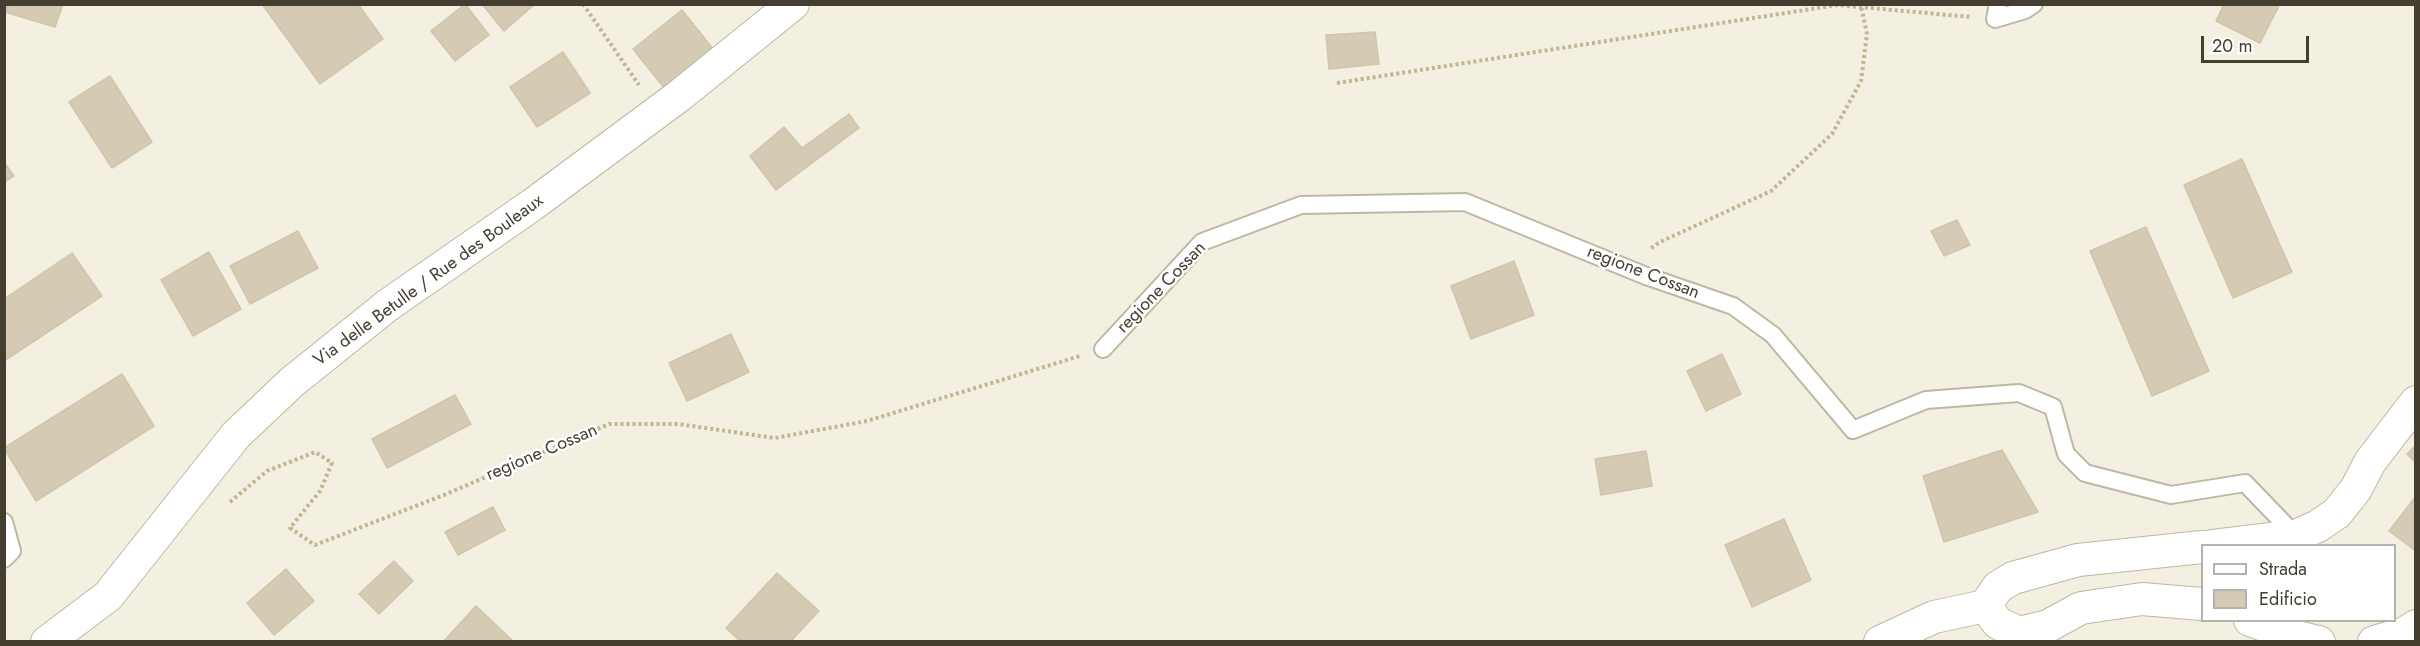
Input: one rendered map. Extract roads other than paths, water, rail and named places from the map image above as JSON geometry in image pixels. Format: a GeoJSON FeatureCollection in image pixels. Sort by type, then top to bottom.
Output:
{"type":"FeatureCollection","features":[{"type":"Feature","properties":{"kind":"street","name":"Via delle Betulle / Rue des Bouleaux"},"geometry":{"type":"LineString","coordinates":[[47,642],[108,596],[236,435],[292,382],[388,305],[532,206],[658,112],[793,4]]}},
{"type":"Feature","properties":{"kind":"street"},"geometry":{"type":"LineString","coordinates":[[2230,544],[2296,536],[2318,526],[2337,513],[2356,489],[2370,462],[2415,402]]}},
{"type":"Feature","properties":{"kind":"street"},"geometry":{"type":"LineString","coordinates":[[1880,642],[1934,617],[1985,606],[1998,587],[2013,578],[2078,560],[2201,547]]}},
{"type":"Feature","properties":{"kind":"street"},"geometry":{"type":"LineString","coordinates":[[1985,606],[1998,624],[2019,633],[2048,626],[2081,608],[2142,599],[2201,604]]}},
{"type":"Feature","properties":{"kind":"street"},"geometry":{"type":"LineString","coordinates":[[2253,622],[2319,642]]}},
{"type":"Feature","properties":{"kind":"street"},"geometry":{"type":"LineString","coordinates":[[2374,642],[2405,633],[2415,626]]}},
{"type":"Feature","properties":{"kind":"lane"},"geometry":{"type":"LineString","coordinates":[[1997,12],[2025,10],[2034,4]]}},
{"type":"Feature","properties":{"kind":"lane","name":"regione Cossan"},"geometry":{"type":"LineString","coordinates":[[1103,349],[1202,242],[1301,205],[1465,202],[1646,276],[1732,306],[1773,335],[1852,430],[1926,400],[2019,393],[2053,407],[2067,454],[2085,472],[2171,495],[2245,483],[2296,536]]}},
{"type":"Feature","properties":{"kind":"lane"},"geometry":{"type":"LineString","coordinates":[[4,522],[12,551],[4,559]]}}]}
